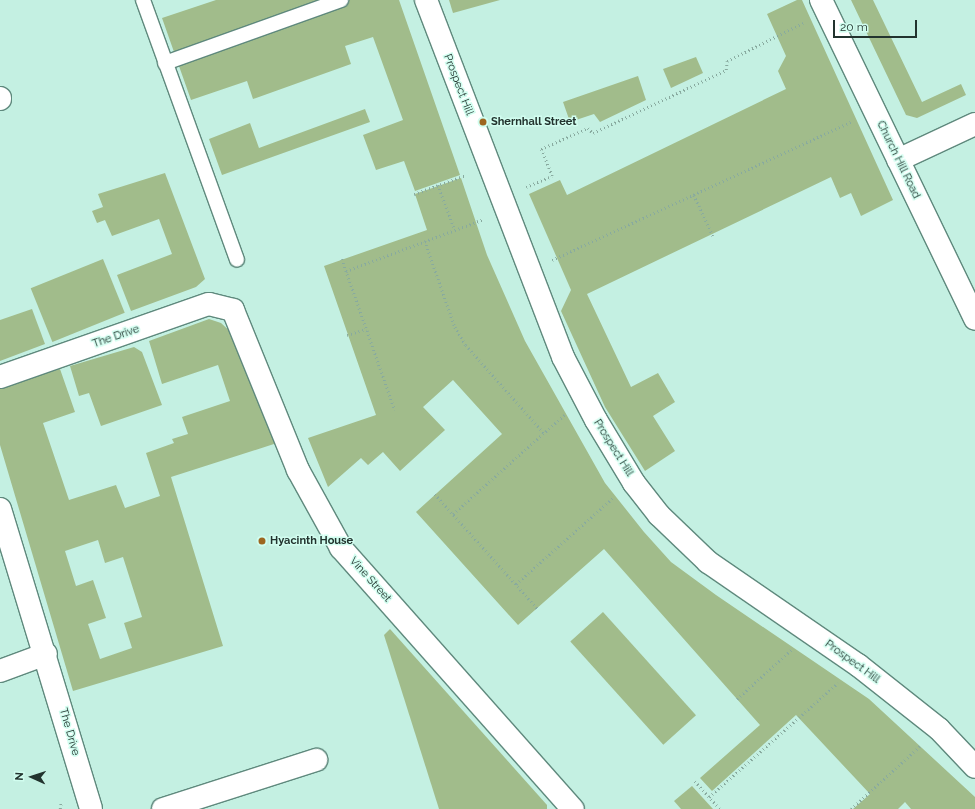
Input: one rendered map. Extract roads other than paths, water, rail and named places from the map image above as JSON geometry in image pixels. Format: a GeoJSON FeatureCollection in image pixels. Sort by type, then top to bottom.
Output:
{"type":"FeatureCollection","features":[{"type":"Feature","properties":{"kind":"street","name":"Prospect Hill"},"geometry":{"type":"LineString","coordinates":[[426,0],[528,272],[586,400],[634,482],[659,515],[708,562],[858,665],[938,729],[975,767]]}},
{"type":"Feature","properties":{"kind":"street","name":"Church Hill Road"},"geometry":{"type":"LineString","coordinates":[[824,5],[975,319]]}},
{"type":"Feature","properties":{"kind":"street"},"geometry":{"type":"LineString","coordinates":[[898,160],[975,124]]}},
{"type":"Feature","properties":{"kind":"street","name":"The Drive"},"geometry":{"type":"LineString","coordinates":[[0,378],[210,304],[232,310]]}},
{"type":"Feature","properties":{"kind":"street","name":"Vine Street"},"geometry":{"type":"LineString","coordinates":[[232,310],[298,470],[341,548],[573,809]]}},
{"type":"Feature","properties":{"kind":"street","name":"The Drive"},"geometry":{"type":"LineString","coordinates":[[0,510],[46,654],[91,809]]}},
{"type":"Feature","properties":{"kind":"street"},"geometry":{"type":"LineString","coordinates":[[0,671],[46,654]]}},
{"type":"Feature","properties":{"kind":"street"},"geometry":{"type":"LineString","coordinates":[[163,809],[316,760]]}},
{"type":"Feature","properties":{"kind":"lane"},"geometry":{"type":"LineString","coordinates":[[143,0],[237,259]]}},
{"type":"Feature","properties":{"kind":"lane"},"geometry":{"type":"LineString","coordinates":[[165,63],[341,0]]}},
{"type":"Feature","properties":{"kind":"place","name":"Shernhall Street"},"geometry":{"type":"Point","coordinates":[483,122]}},
{"type":"Feature","properties":{"kind":"place","name":"Hyacinth House"},"geometry":{"type":"Point","coordinates":[262,541]}}]}
